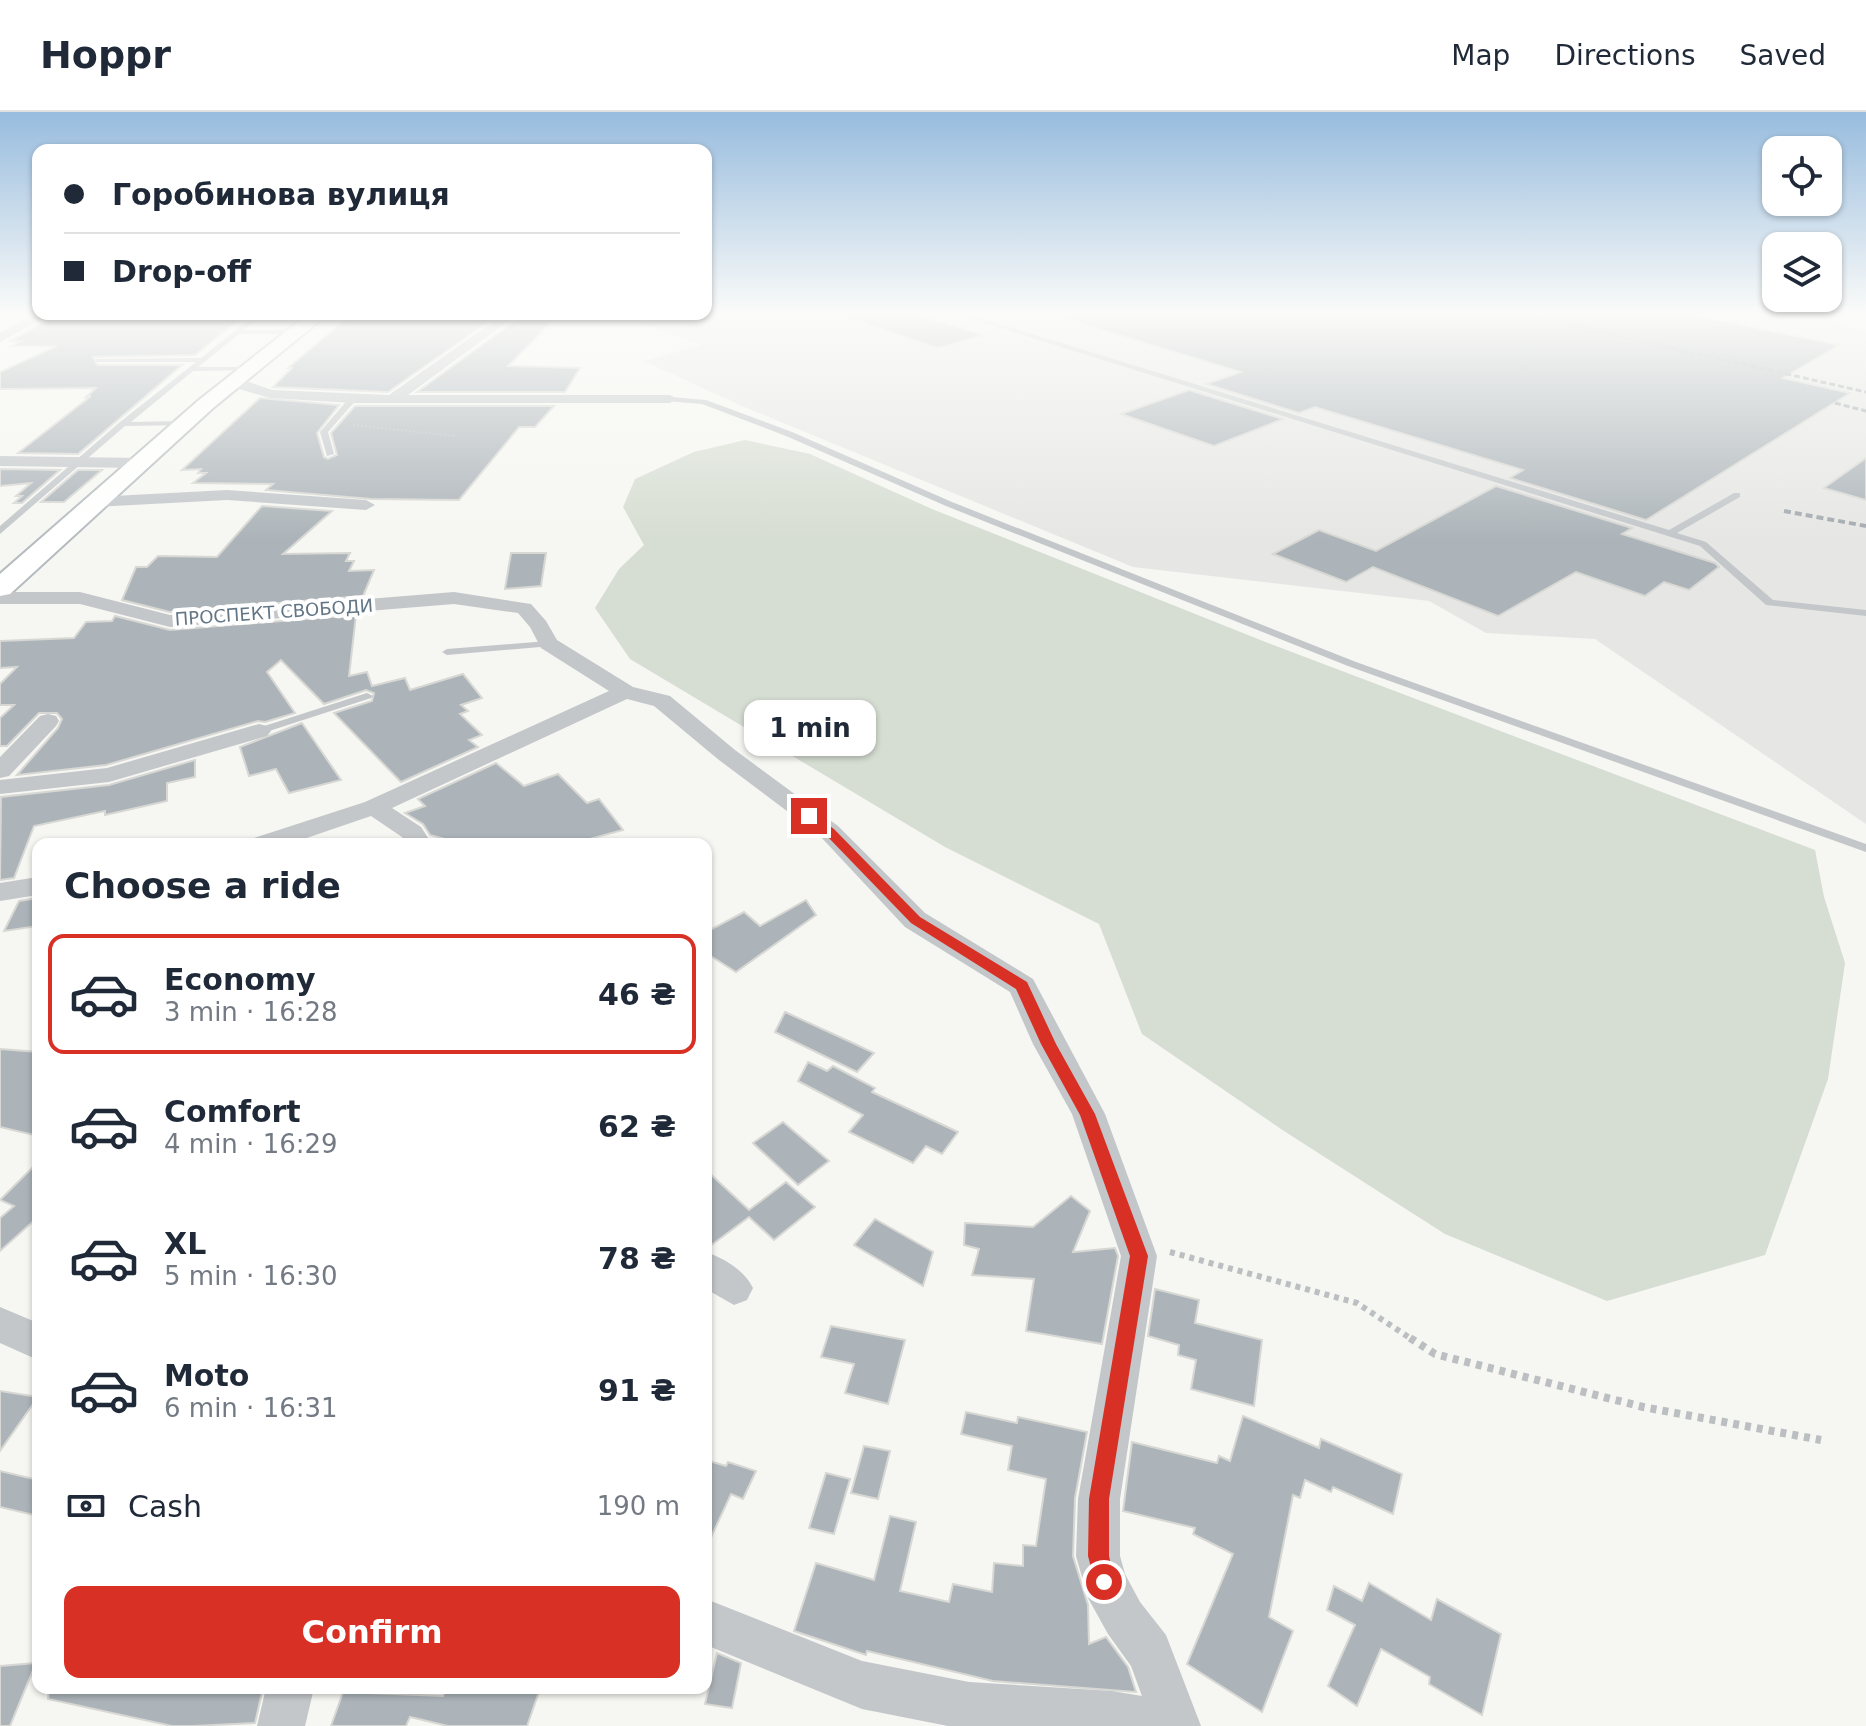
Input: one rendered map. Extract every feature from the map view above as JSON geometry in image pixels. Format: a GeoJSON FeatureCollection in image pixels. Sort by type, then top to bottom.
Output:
{"type":"FeatureCollection","features":[{"type":"Feature","properties":{"kind":"main road"},"geometry":{"type":"LineString","coordinates":[[0,588],[223,389]]}},
{"type":"Feature","properties":{"kind":"street"},"geometry":{"type":"LineString","coordinates":[[258,389],[270,394]]}},
{"type":"Feature","properties":{"kind":"street"},"geometry":{"type":"LineString","coordinates":[[392,399],[406,389]]}},
{"type":"Feature","properties":{"kind":"street"},"geometry":{"type":"LineString","coordinates":[[206,404],[224,404],[270,394],[353,399],[670,399]]}},
{"type":"Feature","properties":{"kind":"street"},"geometry":{"type":"LineString","coordinates":[[0,461],[138,463]]}},
{"type":"Feature","properties":{"kind":"street"},"geometry":{"type":"LineString","coordinates":[[94,502],[227,495],[366,505]]}},
{"type":"Feature","properties":{"kind":"street","name":"ПРОСПЕКТ СВОБОДИ"},"geometry":{"type":"LineString","coordinates":[[0,598],[80,598],[170,621],[454,598],[524,608],[539,625],[548,644]]}},
{"type":"Feature","properties":{"kind":"street"},"geometry":{"type":"LineString","coordinates":[[548,644],[625,692],[662,701],[727,755],[829,831],[915,920],[1022,986],[1049,1044],[1088,1114],[1139,1256],[1099,1499],[1098,1556],[1104,1582],[1124,1618],[1149,1652],[1175,1726],[1112,1715],[969,1706],[862,1685],[712,1624]]}},
{"type":"Feature","properties":{"kind":"street"},"geometry":{"type":"LineString","coordinates":[[281,838],[374,807],[625,692]]}},
{"type":"Feature","properties":{"kind":"street"},"geometry":{"type":"LineString","coordinates":[[0,771],[48,721]]}},
{"type":"Feature","properties":{"kind":"street"},"geometry":{"type":"LineString","coordinates":[[0,787],[109,775],[259,731]]}},
{"type":"Feature","properties":{"kind":"street"},"geometry":{"type":"LineString","coordinates":[[374,807],[412,832],[416,838]]}},
{"type":"Feature","properties":{"kind":"street"},"geometry":{"type":"LineString","coordinates":[[0,892],[32,887]]}},
{"type":"Feature","properties":{"kind":"street"},"geometry":{"type":"LineString","coordinates":[[0,1324],[32,1339]]}},
{"type":"Feature","properties":{"kind":"street"},"geometry":{"type":"LineString","coordinates":[[281,1726],[289,1694]]}},
{"type":"Feature","properties":{"kind":"lane"},"geometry":{"type":"LineString","coordinates":[[0,531],[167,389]]}},
{"type":"Feature","properties":{"kind":"lane"},"geometry":{"type":"LineString","coordinates":[[1205,389],[1703,544],[1770,603],[1866,613]]}},
{"type":"Feature","properties":{"kind":"lane"},"geometry":{"type":"LineString","coordinates":[[330,454],[324,432],[353,399]]}},
{"type":"Feature","properties":{"kind":"lane"},"geometry":{"type":"LineString","coordinates":[[670,399],[703,402],[789,434],[949,504],[1352,664],[1866,848]]}},
{"type":"Feature","properties":{"kind":"lane"},"geometry":{"type":"LineString","coordinates":[[123,424],[185,423]]}},
{"type":"Feature","properties":{"kind":"lane"},"geometry":{"type":"LineString","coordinates":[[1669,534],[1737,495]]}},
{"type":"Feature","properties":{"kind":"lane"},"geometry":{"type":"LineString","coordinates":[[447,652],[548,644]]}},
{"type":"Feature","properties":{"kind":"lane"},"geometry":{"type":"LineString","coordinates":[[259,731],[367,696]]}},
{"type":"Feature","properties":{"kind":"path"},"geometry":{"type":"LineString","coordinates":[[328,425],[396,427],[456,436]]}},
{"type":"Feature","properties":{"kind":"path"},"geometry":{"type":"LineString","coordinates":[[1139,1256],[1156,1248],[1357,1303],[1435,1354],[1643,1407],[1821,1440]]}},
{"type":"Feature","properties":{"kind":"shaded area"},"geometry":{"type":"Polygon","coordinates":[[[706,389],[1866,389],[1866,824],[1595,639],[1486,633],[1429,601],[1133,567],[706,389]]]}},
{"type":"Feature","properties":{"kind":"shaded area"},"geometry":{"type":"Polygon","coordinates":[[[745,440],[810,454],[932,509],[1268,643],[1815,850],[1824,897],[1845,963],[1828,1079],[1765,1255],[1607,1301],[1445,1234],[1284,1131],[1142,1034],[1099,924],[945,847],[630,659],[595,608],[619,569],[644,545],[623,507],[635,479],[694,452],[745,440]]]}},
{"type":"Feature","properties":{"kind":"building"},"geometry":{"type":"Polygon","coordinates":[[[95,389],[154,389],[78,454],[18,453],[91,396],[86,397],[95,389]]]}},
{"type":"Feature","properties":{"kind":"building"},"geometry":{"type":"Polygon","coordinates":[[[326,389],[392,389],[388,392],[326,389]]]}},
{"type":"Feature","properties":{"kind":"building"},"geometry":{"type":"Polygon","coordinates":[[[421,389],[567,389],[565,392],[417,392],[421,389]]]}},
{"type":"Feature","properties":{"kind":"building"},"geometry":{"type":"Polygon","coordinates":[[[1223,389],[1834,389],[1850,393],[1646,520],[1510,478],[1523,470],[1315,407],[1299,413],[1223,389]]]}},
{"type":"Feature","properties":{"kind":"building"},"geometry":{"type":"Polygon","coordinates":[[[1189,390],[1283,419],[1214,446],[1121,414],[1189,390]]]}},
{"type":"Feature","properties":{"kind":"building"},"geometry":{"type":"Polygon","coordinates":[[[260,398],[339,405],[317,433],[324,457],[328,459],[337,455],[331,433],[355,406],[554,406],[535,427],[519,427],[459,500],[371,499],[266,490],[273,484],[193,483],[206,473],[198,473],[201,469],[182,470],[260,398]]]}},
{"type":"Feature","properties":{"kind":"building"},"geometry":{"type":"Polygon","coordinates":[[[1866,458],[1866,500],[1824,488],[1866,458]]]}},
{"type":"Feature","properties":{"kind":"building"},"geometry":{"type":"Polygon","coordinates":[[[0,469],[60,470],[22,503],[14,503],[22,496],[16,496],[31,483],[0,486],[0,469]]]}},
{"type":"Feature","properties":{"kind":"building"},"geometry":{"type":"Polygon","coordinates":[[[78,470],[102,470],[64,502],[41,502],[78,470]]]}},
{"type":"Feature","properties":{"kind":"building"},"geometry":{"type":"Polygon","coordinates":[[[1496,486],[1632,528],[1622,534],[1715,563],[1719,567],[1689,590],[1664,582],[1645,596],[1576,572],[1498,616],[1373,567],[1346,582],[1273,554],[1319,530],[1376,551],[1496,486]]]}},
{"type":"Feature","properties":{"kind":"building"},"geometry":{"type":"Polygon","coordinates":[[[262,506],[332,511],[283,554],[350,553],[346,561],[354,561],[349,571],[374,570],[363,596],[170,612],[122,600],[136,567],[147,567],[158,556],[217,557],[262,506]]]}},
{"type":"Feature","properties":{"kind":"building"},"geometry":{"type":"Polygon","coordinates":[[[511,553],[546,553],[541,586],[505,589],[511,553]]]}},
{"type":"Feature","properties":{"kind":"building"},"geometry":{"type":"Polygon","coordinates":[[[356,615],[349,676],[367,672],[372,686],[405,678],[410,690],[463,674],[482,698],[461,705],[468,711],[460,714],[482,735],[469,740],[478,747],[401,782],[334,713],[372,701],[374,693],[366,690],[324,704],[281,660],[267,672],[295,713],[106,765],[17,775],[58,728],[62,719],[57,713],[39,713],[7,746],[0,746],[0,718],[14,705],[0,705],[0,684],[17,667],[0,668],[0,641],[74,638],[86,622],[112,621],[115,616],[170,630],[356,615]]]}},
{"type":"Feature","properties":{"kind":"building"},"geometry":{"type":"Polygon","coordinates":[[[302,723],[341,780],[289,793],[276,769],[249,776],[240,747],[302,723]]]}},
{"type":"Feature","properties":{"kind":"building"},"geometry":{"type":"Polygon","coordinates":[[[195,760],[195,777],[167,783],[167,801],[34,826],[14,878],[0,880],[1,797],[109,785],[195,760]]]}},
{"type":"Feature","properties":{"kind":"building"},"geometry":{"type":"Polygon","coordinates":[[[496,763],[524,786],[558,774],[587,803],[599,799],[623,830],[593,838],[441,838],[430,835],[423,824],[405,813],[425,806],[418,799],[496,763]]]}},
{"type":"Feature","properties":{"kind":"building"},"geometry":{"type":"Polygon","coordinates":[[[32,899],[32,927],[4,931],[19,901],[32,899]]]}},
{"type":"Feature","properties":{"kind":"building"},"geometry":{"type":"Polygon","coordinates":[[[806,900],[816,915],[736,972],[712,957],[712,929],[744,912],[760,926],[806,900]]]}},
{"type":"Feature","properties":{"kind":"building"},"geometry":{"type":"Polygon","coordinates":[[[785,1012],[874,1053],[857,1072],[775,1032],[785,1012]]]}},
{"type":"Feature","properties":{"kind":"building"},"geometry":{"type":"Polygon","coordinates":[[[0,1049],[32,1052],[32,1135],[0,1127],[0,1049]]]}},
{"type":"Feature","properties":{"kind":"building"},"geometry":{"type":"Polygon","coordinates":[[[808,1062],[827,1071],[833,1066],[875,1088],[872,1092],[958,1132],[942,1154],[926,1146],[913,1163],[849,1132],[863,1115],[798,1081],[808,1062]]]}},
{"type":"Feature","properties":{"kind":"building"},"geometry":{"type":"Polygon","coordinates":[[[783,1122],[829,1161],[798,1185],[753,1143],[783,1122]]]}},
{"type":"Feature","properties":{"kind":"building"},"geometry":{"type":"Polygon","coordinates":[[[32,1168],[32,1222],[0,1251],[0,1218],[14,1206],[0,1200],[32,1168]]]}},
{"type":"Feature","properties":{"kind":"building"},"geometry":{"type":"Polygon","coordinates":[[[712,1176],[749,1210],[786,1182],[815,1207],[774,1240],[749,1217],[712,1245],[712,1176]]]}},
{"type":"Feature","properties":{"kind":"building"},"geometry":{"type":"Polygon","coordinates":[[[1071,1196],[1090,1211],[1073,1252],[1115,1248],[1118,1256],[1102,1344],[1026,1331],[1034,1279],[972,1275],[979,1249],[964,1245],[965,1223],[1033,1227],[1071,1196]]]}},
{"type":"Feature","properties":{"kind":"building"},"geometry":{"type":"Polygon","coordinates":[[[875,1219],[933,1252],[923,1286],[854,1245],[875,1219]]]}},
{"type":"Feature","properties":{"kind":"building"},"geometry":{"type":"Polygon","coordinates":[[[1155,1289],[1199,1300],[1195,1323],[1262,1340],[1254,1406],[1191,1389],[1196,1360],[1178,1355],[1179,1345],[1148,1336],[1155,1289]]]}},
{"type":"Feature","properties":{"kind":"building"},"geometry":{"type":"Polygon","coordinates":[[[831,1326],[905,1340],[888,1404],[845,1393],[854,1364],[821,1357],[831,1326]]]}},
{"type":"Feature","properties":{"kind":"building"},"geometry":{"type":"Polygon","coordinates":[[[0,1391],[32,1396],[32,1406],[0,1451],[0,1391]]]}},
{"type":"Feature","properties":{"kind":"building"},"geometry":{"type":"Polygon","coordinates":[[[966,1412],[1017,1423],[1018,1417],[1087,1432],[1075,1498],[1073,1556],[1088,1605],[1089,1644],[1106,1637],[1128,1667],[1136,1692],[993,1681],[867,1651],[866,1655],[794,1631],[816,1563],[874,1580],[890,1516],[916,1522],[900,1591],[949,1602],[953,1584],[992,1592],[994,1563],[1023,1566],[1023,1545],[1036,1546],[1046,1479],[1008,1470],[1012,1446],[961,1434],[966,1412]]]}},
{"type":"Feature","properties":{"kind":"building"},"geometry":{"type":"Polygon","coordinates":[[[1243,1416],[1319,1448],[1321,1439],[1402,1474],[1393,1514],[1333,1487],[1331,1492],[1305,1480],[1300,1498],[1293,1495],[1269,1617],[1293,1631],[1262,1712],[1187,1664],[1233,1554],[1193,1534],[1195,1528],[1123,1511],[1132,1442],[1217,1463],[1219,1456],[1230,1461],[1243,1416]]]}},
{"type":"Feature","properties":{"kind":"building"},"geometry":{"type":"Polygon","coordinates":[[[864,1446],[890,1451],[878,1499],[851,1493],[864,1446]]]}},
{"type":"Feature","properties":{"kind":"building"},"geometry":{"type":"Polygon","coordinates":[[[712,1462],[726,1466],[728,1462],[756,1471],[743,1499],[731,1494],[712,1535],[712,1462]]]}},
{"type":"Feature","properties":{"kind":"building"},"geometry":{"type":"Polygon","coordinates":[[[0,1471],[32,1479],[32,1515],[0,1507],[0,1471]]]}},
{"type":"Feature","properties":{"kind":"building"},"geometry":{"type":"Polygon","coordinates":[[[826,1473],[850,1479],[834,1534],[809,1528],[826,1473]]]}},
{"type":"Feature","properties":{"kind":"building"},"geometry":{"type":"Polygon","coordinates":[[[1369,1583],[1431,1620],[1437,1599],[1501,1634],[1482,1715],[1429,1684],[1430,1677],[1381,1649],[1357,1706],[1328,1686],[1355,1625],[1327,1610],[1334,1586],[1362,1601],[1369,1583]]]}},
{"type":"Feature","properties":{"kind":"building"},"geometry":{"type":"Polygon","coordinates":[[[717,1653],[741,1663],[732,1708],[705,1704],[707,1694],[712,1694],[717,1653]]]}},
{"type":"Feature","properties":{"kind":"building"},"geometry":{"type":"Polygon","coordinates":[[[32,1663],[32,1673],[10,1726],[0,1726],[0,1666],[32,1663]]]}},
{"type":"Feature","properties":{"kind":"building"},"geometry":{"type":"Polygon","coordinates":[[[48,1694],[262,1694],[255,1723],[193,1726],[172,1726],[48,1699],[48,1694]]]}},
{"type":"Feature","properties":{"kind":"building"},"geometry":{"type":"Polygon","coordinates":[[[342,1694],[538,1694],[527,1726],[448,1726],[410,1717],[406,1726],[331,1726],[342,1694]]]}},
{"type":"Feature","properties":{"kind":"railway"},"geometry":{"type":"LineString","coordinates":[[1854,389],[1866,392]]}},
{"type":"Feature","properties":{"kind":"railway"},"geometry":{"type":"LineString","coordinates":[[1835,403],[1866,411]]}},
{"type":"Feature","properties":{"kind":"railway"},"geometry":{"type":"LineString","coordinates":[[1784,511],[1866,526]]}},
{"type":"Feature","properties":{"kind":"route"},"geometry":{"type":"LineString","coordinates":[[809,816],[829,831],[915,920],[1022,986],[1049,1044],[1088,1114],[1139,1256],[1099,1499],[1098,1556],[1104,1582]]}}]}
